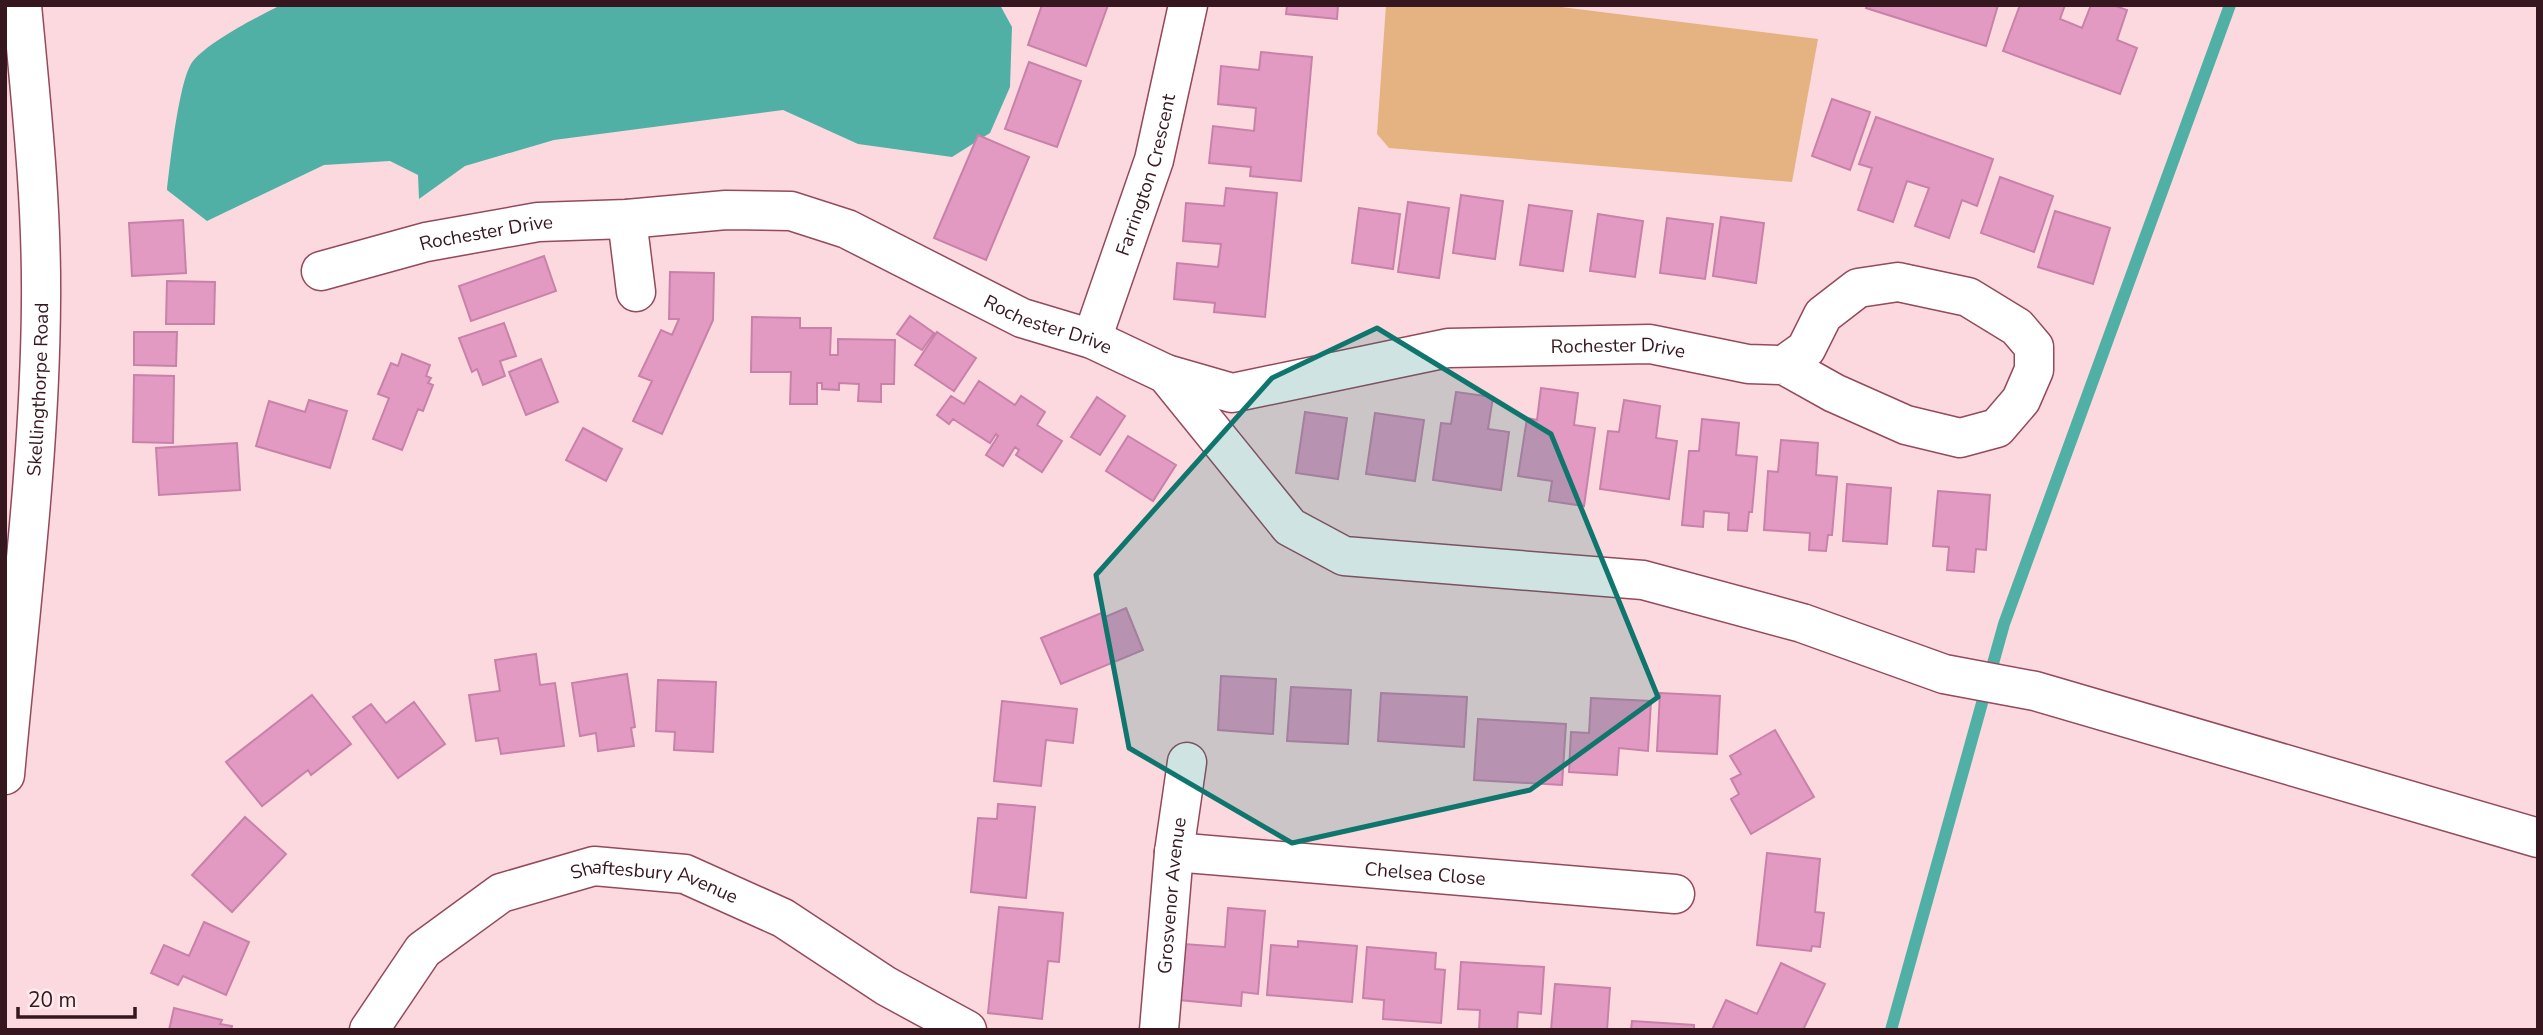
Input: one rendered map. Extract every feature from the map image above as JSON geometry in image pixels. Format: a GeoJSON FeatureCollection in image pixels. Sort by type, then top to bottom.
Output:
{"type":"FeatureCollection","features":[{"type":"Feature","properties":{"kind":"street","name":"Skellingthorpe Road"},"geometry":{"type":"LineString","coordinates":[[5,775],[33,463],[41,300],[33,123],[22,5]]}},
{"type":"Feature","properties":{"kind":"street","name":"Farrington Crescent"},"geometry":{"type":"LineString","coordinates":[[1091,339],[1154,160],[1188,5]]}},
{"type":"Feature","properties":{"kind":"street","name":"Rochester Drive"},"geometry":{"type":"LineString","coordinates":[[321,271],[426,242],[538,222],[627,219],[726,210],[791,211],[847,229],[1022,318],[1091,339],[1167,374],[1232,393],[1448,348],[1650,344],[1748,364],[1784,365],[1834,393],[1906,425],[1960,438],[1997,428],[2021,400],[2034,370],[2034,347],[2017,327],[1968,297],[1898,282],[1858,288],[1823,315],[1806,349],[1784,365]]}},
{"type":"Feature","properties":{"kind":"street"},"geometry":{"type":"LineString","coordinates":[[627,219],[636,292]]}},
{"type":"Feature","properties":{"kind":"street"},"geometry":{"type":"LineString","coordinates":[[1167,374],[1290,527],[1344,556],[1643,580],[1802,623],[1985,682],[2158,726],[2538,838]]}},
{"type":"Feature","properties":{"kind":"street","name":"Grosvenor Avenue"},"geometry":{"type":"LineString","coordinates":[[1159,1030],[1174,852],[1187,762]]}},
{"type":"Feature","properties":{"kind":"street","name":"Chelsea Close"},"geometry":{"type":"LineString","coordinates":[[1174,852],[1675,894]]}},
{"type":"Feature","properties":{"kind":"street","name":"Shaftesbury Avenue"},"geometry":{"type":"LineString","coordinates":[[369,1030],[423,950],[501,894],[594,866],[685,874],[783,918],[886,986],[967,1030]]}},
{"type":"Feature","properties":{"kind":"highlighted area"},"geometry":{"type":"Polygon","coordinates":[[[1377,328],[1551,434],[1658,697],[1530,790],[1292,843],[1129,748],[1096,575],[1272,378],[1377,328]]]}},
{"type":"Feature","properties":{"kind":"shaded area"},"geometry":{"type":"Polygon","coordinates":[[[1386,5],[1545,5],[1818,39],[1792,182],[1389,148],[1377,134],[1386,5]]]}},
{"type":"Feature","properties":{"kind":"water"},"geometry":{"type":"Polygon","coordinates":[[[281,5],[1000,5],[1012,27],[1010,87],[990,133],[952,157],[858,144],[783,110],[554,140],[465,166],[419,199],[418,175],[390,161],[324,165],[207,221],[167,190],[176,122],[188,70],[193,61],[211,46],[234,30],[281,5]]]}},
{"type":"Feature","properties":{"kind":"building"},"geometry":{"type":"Polygon","coordinates":[[[1042,5],[1108,5],[1086,66],[1028,45],[1042,5]]]}},
{"type":"Feature","properties":{"kind":"building"},"geometry":{"type":"Polygon","coordinates":[[[1287,5],[1338,5],[1337,19],[1286,14],[1287,5]]]}},
{"type":"Feature","properties":{"kind":"building"},"geometry":{"type":"Polygon","coordinates":[[[1867,5],[1998,5],[1986,46],[1866,8],[1867,5]]]}},
{"type":"Feature","properties":{"kind":"building"},"geometry":{"type":"Polygon","coordinates":[[[2020,5],[2065,5],[2060,19],[2082,28],[2091,5],[2113,5],[2127,10],[2117,40],[2137,48],[2120,94],[2003,51],[2020,5]]]}},
{"type":"Feature","properties":{"kind":"building"},"geometry":{"type":"Polygon","coordinates":[[[1261,52],[1312,57],[1301,181],[1250,176],[1251,167],[1209,163],[1213,126],[1254,131],[1256,108],[1218,104],[1221,66],[1259,70],[1261,52]]]}},
{"type":"Feature","properties":{"kind":"building"},"geometry":{"type":"Polygon","coordinates":[[[1029,62],[1081,81],[1057,147],[1005,129],[1029,62]]]}},
{"type":"Feature","properties":{"kind":"building"},"geometry":{"type":"Polygon","coordinates":[[[1832,99],[1870,112],[1850,170],[1812,156],[1832,99]]]}},
{"type":"Feature","properties":{"kind":"building"},"geometry":{"type":"Polygon","coordinates":[[[1876,117],[1993,159],[1977,206],[1962,200],[1949,238],[1915,226],[1929,188],[1907,181],[1893,222],[1858,210],[1872,168],[1859,164],[1876,117]]]}},
{"type":"Feature","properties":{"kind":"building"},"geometry":{"type":"Polygon","coordinates":[[[978,135],[1029,157],[986,260],[934,238],[978,135]]]}},
{"type":"Feature","properties":{"kind":"building"},"geometry":{"type":"Polygon","coordinates":[[[2000,177],[2053,196],[2034,252],[1981,233],[2000,177]]]}},
{"type":"Feature","properties":{"kind":"building"},"geometry":{"type":"Polygon","coordinates":[[[1226,188],[1277,193],[1265,317],[1214,312],[1215,303],[1174,299],[1177,263],[1218,267],[1221,244],[1183,241],[1186,203],[1224,206],[1226,188]]]}},
{"type":"Feature","properties":{"kind":"building"},"geometry":{"type":"Polygon","coordinates":[[[1461,195],[1503,201],[1495,259],[1453,253],[1461,195]]]}},
{"type":"Feature","properties":{"kind":"building"},"geometry":{"type":"Polygon","coordinates":[[[1408,202],[1449,208],[1439,278],[1398,272],[1408,202]]]}},
{"type":"Feature","properties":{"kind":"building"},"geometry":{"type":"Polygon","coordinates":[[[1529,205],[1572,211],[1563,271],[1520,265],[1529,205]]]}},
{"type":"Feature","properties":{"kind":"building"},"geometry":{"type":"Polygon","coordinates":[[[1359,208],[1400,214],[1393,269],[1352,263],[1359,208]]]}},
{"type":"Feature","properties":{"kind":"building"},"geometry":{"type":"Polygon","coordinates":[[[2055,211],[2110,228],[2093,284],[2038,267],[2055,211]]]}},
{"type":"Feature","properties":{"kind":"building"},"geometry":{"type":"Polygon","coordinates":[[[1598,214],[1643,221],[1635,277],[1590,271],[1598,214]]]}},
{"type":"Feature","properties":{"kind":"building"},"geometry":{"type":"Polygon","coordinates":[[[1721,217],[1764,223],[1756,283],[1713,276],[1721,217]]]}},
{"type":"Feature","properties":{"kind":"building"},"geometry":{"type":"Polygon","coordinates":[[[1667,218],[1713,224],[1705,279],[1660,273],[1667,218]]]}},
{"type":"Feature","properties":{"kind":"building"},"geometry":{"type":"Polygon","coordinates":[[[183,220],[186,273],[132,276],[129,223],[183,220]]]}},
{"type":"Feature","properties":{"kind":"building"},"geometry":{"type":"Polygon","coordinates":[[[544,256],[556,291],[471,321],[459,286],[544,256]]]}},
{"type":"Feature","properties":{"kind":"building"},"geometry":{"type":"Polygon","coordinates":[[[670,272],[714,273],[713,320],[662,434],[633,421],[652,381],[639,376],[661,330],[672,335],[679,319],[669,319],[670,272]]]}},
{"type":"Feature","properties":{"kind":"building"},"geometry":{"type":"Polygon","coordinates":[[[167,281],[215,282],[214,324],[166,324],[167,281]]]}},
{"type":"Feature","properties":{"kind":"building"},"geometry":{"type":"Polygon","coordinates":[[[910,316],[934,333],[922,350],[897,334],[910,316]]]}},
{"type":"Feature","properties":{"kind":"building"},"geometry":{"type":"Polygon","coordinates":[[[752,317],[800,318],[800,328],[831,328],[830,355],[838,355],[838,339],[895,340],[894,384],[881,384],[881,402],[858,401],[859,384],[839,383],[839,390],[822,389],[822,383],[817,383],[817,404],[790,404],[791,372],[751,372],[752,317]]]}},
{"type":"Feature","properties":{"kind":"building"},"geometry":{"type":"Polygon","coordinates":[[[504,323],[516,356],[500,361],[505,376],[483,385],[477,369],[472,372],[459,338],[504,323]]]}},
{"type":"Feature","properties":{"kind":"building"},"geometry":{"type":"Polygon","coordinates":[[[134,332],[177,332],[176,366],[134,365],[134,332]]]}},
{"type":"Feature","properties":{"kind":"building"},"geometry":{"type":"Polygon","coordinates":[[[937,332],[976,358],[954,391],[915,365],[937,332]]]}},
{"type":"Feature","properties":{"kind":"building"},"geometry":{"type":"Polygon","coordinates":[[[402,354],[430,365],[426,376],[431,378],[428,383],[433,385],[423,411],[418,409],[402,450],[373,439],[389,398],[378,394],[391,363],[398,366],[402,354]]]}},
{"type":"Feature","properties":{"kind":"building"},"geometry":{"type":"Polygon","coordinates":[[[541,359],[558,402],[526,415],[509,372],[541,359]]]}},
{"type":"Feature","properties":{"kind":"building"},"geometry":{"type":"Polygon","coordinates":[[[134,375],[174,376],[173,443],[133,442],[134,375]]]}},
{"type":"Feature","properties":{"kind":"building"},"geometry":{"type":"Polygon","coordinates":[[[979,381],[1015,405],[1021,396],[1045,412],[1037,425],[1062,441],[1042,472],[1016,455],[1019,450],[1015,447],[1003,466],[986,455],[998,436],[996,434],[990,443],[953,419],[949,424],[937,415],[951,396],[964,404],[979,381]]]}},
{"type":"Feature","properties":{"kind":"building"},"geometry":{"type":"Polygon","coordinates":[[[1541,388],[1578,393],[1574,425],[1595,428],[1584,506],[1549,501],[1552,481],[1518,476],[1527,418],[1537,420],[1541,388]]]}},
{"type":"Feature","properties":{"kind":"building"},"geometry":{"type":"Polygon","coordinates":[[[1456,392],[1493,397],[1488,429],[1509,432],[1501,490],[1433,480],[1441,423],[1451,424],[1456,392]]]}},
{"type":"Feature","properties":{"kind":"building"},"geometry":{"type":"Polygon","coordinates":[[[1097,397],[1125,416],[1100,455],[1071,437],[1097,397]]]}},
{"type":"Feature","properties":{"kind":"building"},"geometry":{"type":"Polygon","coordinates":[[[309,400],[347,411],[330,468],[256,446],[269,401],[305,412],[309,400]]]}},
{"type":"Feature","properties":{"kind":"building"},"geometry":{"type":"Polygon","coordinates":[[[1624,400],[1660,406],[1656,438],[1677,441],[1669,499],[1600,489],[1608,431],[1619,432],[1624,400]]]}},
{"type":"Feature","properties":{"kind":"building"},"geometry":{"type":"Polygon","coordinates":[[[1305,412],[1347,418],[1338,479],[1296,473],[1305,412]]]}},
{"type":"Feature","properties":{"kind":"building"},"geometry":{"type":"Polygon","coordinates":[[[1375,413],[1424,420],[1415,481],[1366,474],[1375,413]]]}},
{"type":"Feature","properties":{"kind":"building"},"geometry":{"type":"Polygon","coordinates":[[[1702,419],[1739,423],[1736,455],[1757,457],[1752,512],[1749,512],[1747,531],[1728,530],[1729,513],[1704,511],[1703,527],[1682,525],[1689,451],[1699,451],[1702,419]]]}},
{"type":"Feature","properties":{"kind":"building"},"geometry":{"type":"Polygon","coordinates":[[[583,428],[622,449],[606,481],[566,460],[583,428]]]}},
{"type":"Feature","properties":{"kind":"building"},"geometry":{"type":"Polygon","coordinates":[[[1128,436],[1176,465],[1153,501],[1106,471],[1128,436]]]}},
{"type":"Feature","properties":{"kind":"building"},"geometry":{"type":"Polygon","coordinates":[[[1781,440],[1818,443],[1816,475],[1837,477],[1832,535],[1828,535],[1826,551],[1809,550],[1810,533],[1764,530],[1768,471],[1778,472],[1781,440]]]}},
{"type":"Feature","properties":{"kind":"building"},"geometry":{"type":"Polygon","coordinates":[[[237,443],[240,490],[159,495],[156,448],[237,443]]]}},
{"type":"Feature","properties":{"kind":"building"},"geometry":{"type":"Polygon","coordinates":[[[1847,484],[1891,488],[1887,544],[1843,541],[1847,484]]]}},
{"type":"Feature","properties":{"kind":"building"},"geometry":{"type":"Polygon","coordinates":[[[1938,491],[1990,495],[1986,550],[1976,549],[1974,572],[1947,570],[1949,547],[1933,546],[1938,491]]]}},
{"type":"Feature","properties":{"kind":"building"},"geometry":{"type":"Polygon","coordinates":[[[1126,608],[1143,650],[1061,684],[1041,638],[1104,612],[1105,617],[1126,608]]]}},
{"type":"Feature","properties":{"kind":"building"},"geometry":{"type":"Polygon","coordinates":[[[536,654],[540,685],[555,683],[564,746],[501,754],[498,738],[476,741],[469,695],[500,691],[495,660],[536,654]]]}},
{"type":"Feature","properties":{"kind":"building"},"geometry":{"type":"Polygon","coordinates":[[[627,674],[635,727],[631,728],[634,746],[598,751],[596,733],[580,736],[572,683],[627,674]]]}},
{"type":"Feature","properties":{"kind":"building"},"geometry":{"type":"Polygon","coordinates":[[[1221,676],[1276,679],[1273,734],[1218,730],[1221,676]]]}},
{"type":"Feature","properties":{"kind":"building"},"geometry":{"type":"Polygon","coordinates":[[[658,680],[716,682],[713,752],[674,750],[675,732],[656,731],[658,680]]]}},
{"type":"Feature","properties":{"kind":"building"},"geometry":{"type":"Polygon","coordinates":[[[1291,687],[1351,690],[1348,744],[1287,741],[1291,687]]]}},
{"type":"Feature","properties":{"kind":"building"},"geometry":{"type":"Polygon","coordinates":[[[1381,693],[1467,697],[1464,747],[1378,741],[1381,693]]]}},
{"type":"Feature","properties":{"kind":"building"},"geometry":{"type":"Polygon","coordinates":[[[1660,693],[1720,696],[1717,754],[1657,751],[1660,693]]]}},
{"type":"Feature","properties":{"kind":"building"},"geometry":{"type":"Polygon","coordinates":[[[312,695],[351,744],[311,775],[308,770],[262,806],[226,762],[312,695]]]}},
{"type":"Feature","properties":{"kind":"building"},"geometry":{"type":"Polygon","coordinates":[[[1591,698],[1651,701],[1648,751],[1619,748],[1617,775],[1569,772],[1571,732],[1589,733],[1591,698]]]}},
{"type":"Feature","properties":{"kind":"building"},"geometry":{"type":"Polygon","coordinates":[[[1002,701],[1077,709],[1073,743],[1046,740],[1041,786],[994,781],[1002,701]]]}},
{"type":"Feature","properties":{"kind":"building"},"geometry":{"type":"Polygon","coordinates":[[[414,702],[445,744],[398,778],[353,717],[371,704],[386,723],[414,702]]]}},
{"type":"Feature","properties":{"kind":"building"},"geometry":{"type":"Polygon","coordinates":[[[1478,719],[1566,724],[1562,785],[1474,780],[1478,719]]]}},
{"type":"Feature","properties":{"kind":"building"},"geometry":{"type":"Polygon","coordinates":[[[1775,730],[1814,797],[1751,834],[1731,799],[1739,794],[1731,779],[1741,774],[1730,756],[1775,730]]]}},
{"type":"Feature","properties":{"kind":"building"},"geometry":{"type":"Polygon","coordinates":[[[998,804],[1035,807],[1026,898],[971,892],[978,818],[997,819],[998,804]]]}},
{"type":"Feature","properties":{"kind":"building"},"geometry":{"type":"Polygon","coordinates":[[[245,817],[286,854],[232,912],[192,875],[245,817]]]}},
{"type":"Feature","properties":{"kind":"building"},"geometry":{"type":"Polygon","coordinates":[[[1767,853],[1820,859],[1815,912],[1824,913],[1820,947],[1812,946],[1811,951],[1757,945],[1767,853]]]}},
{"type":"Feature","properties":{"kind":"building"},"geometry":{"type":"Polygon","coordinates":[[[999,907],[1063,913],[1059,962],[1048,961],[1042,1019],[988,1013],[999,907]]]}},
{"type":"Feature","properties":{"kind":"building"},"geometry":{"type":"Polygon","coordinates":[[[1228,908],[1265,911],[1258,994],[1242,992],[1241,1006],[1179,1000],[1184,944],[1225,947],[1228,908]]]}},
{"type":"Feature","properties":{"kind":"building"},"geometry":{"type":"Polygon","coordinates":[[[204,922],[249,942],[226,995],[183,976],[178,985],[151,973],[164,945],[189,956],[204,922]]]}},
{"type":"Feature","properties":{"kind":"building"},"geometry":{"type":"Polygon","coordinates":[[[1298,941],[1357,946],[1352,1002],[1267,995],[1271,945],[1298,947],[1298,941]]]}},
{"type":"Feature","properties":{"kind":"building"},"geometry":{"type":"Polygon","coordinates":[[[1367,947],[1436,953],[1435,969],[1445,970],[1441,1023],[1383,1019],[1384,1000],[1363,998],[1367,947]]]}},
{"type":"Feature","properties":{"kind":"building"},"geometry":{"type":"Polygon","coordinates":[[[1461,962],[1544,967],[1541,1014],[1518,1012],[1517,1030],[1479,1030],[1480,1010],[1458,1009],[1461,962]]]}},
{"type":"Feature","properties":{"kind":"building"},"geometry":{"type":"Polygon","coordinates":[[[1781,963],[1825,984],[1803,1030],[1712,1030],[1726,1000],[1757,1014],[1781,963]]]}},
{"type":"Feature","properties":{"kind":"building"},"geometry":{"type":"Polygon","coordinates":[[[1555,984],[1610,988],[1607,1030],[1551,1030],[1555,984]]]}},
{"type":"Feature","properties":{"kind":"building"},"geometry":{"type":"Polygon","coordinates":[[[174,1008],[222,1020],[220,1024],[232,1026],[231,1030],[169,1030],[174,1008]]]}},
{"type":"Feature","properties":{"kind":"building"},"geometry":{"type":"Polygon","coordinates":[[[1632,1021],[1694,1025],[1694,1030],[1631,1030],[1632,1021]]]}},
{"type":"Feature","properties":{"kind":"waterway"},"geometry":{"type":"LineString","coordinates":[[1891,1030],[2004,624],[2230,5]]}}]}
